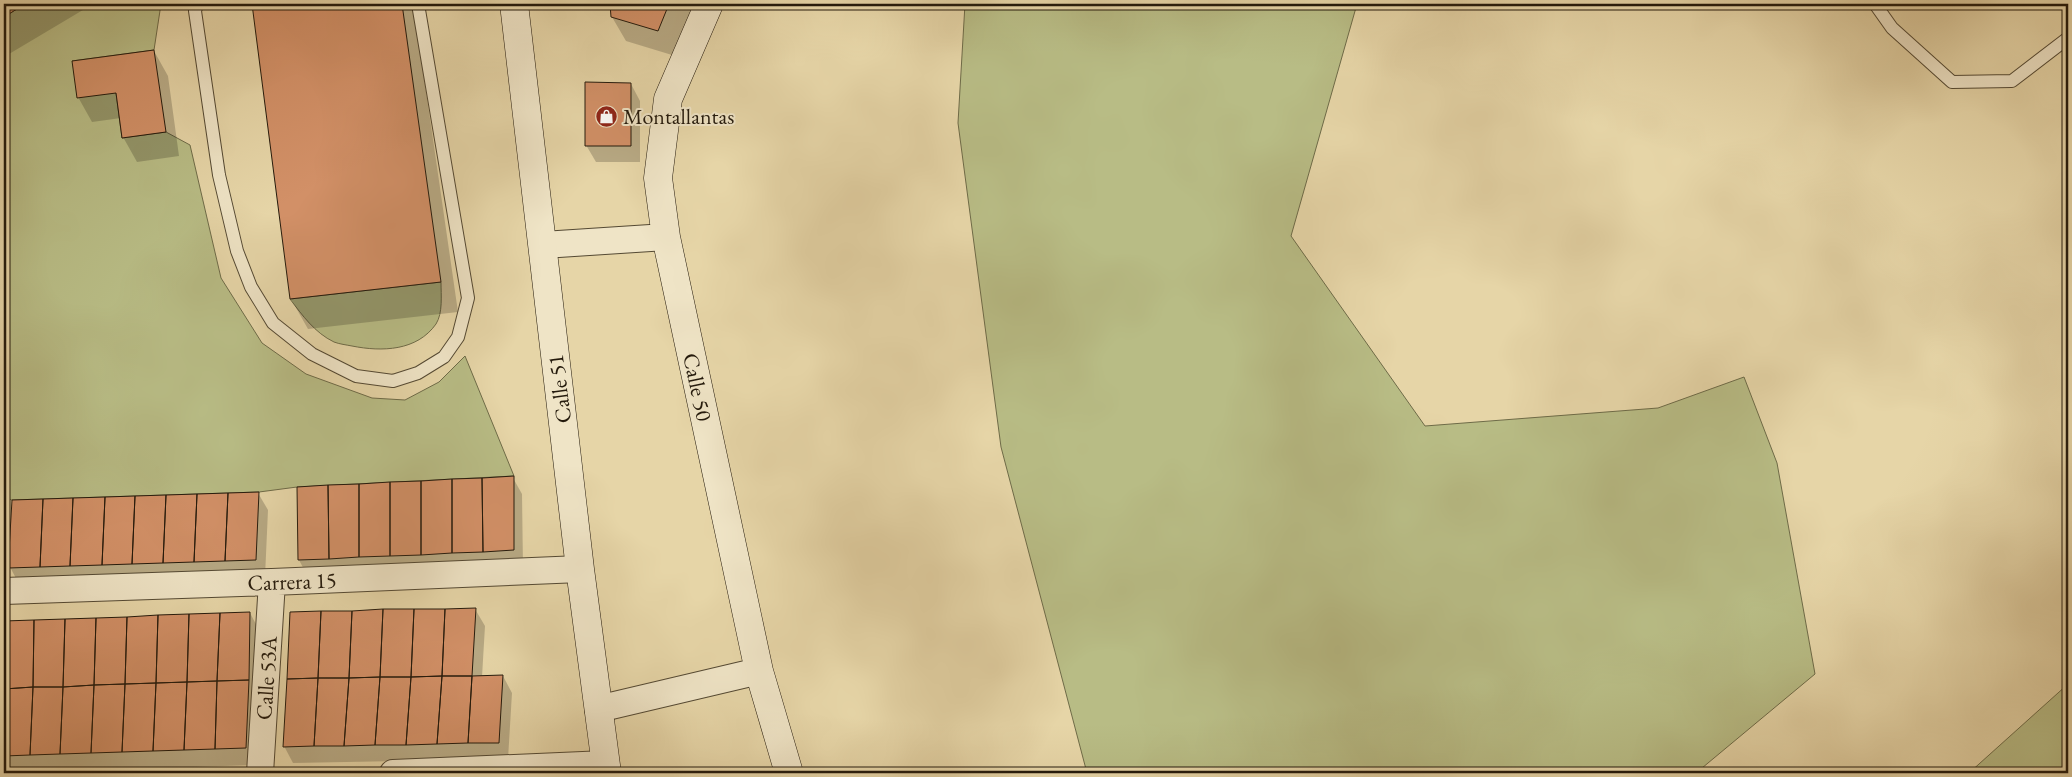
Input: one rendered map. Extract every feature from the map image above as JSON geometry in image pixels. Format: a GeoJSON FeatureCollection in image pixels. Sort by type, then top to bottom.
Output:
{"type":"FeatureCollection","features":[{"type":"Feature","properties":{"kind":"main road","name":"Calle 51"},"geometry":{"type":"LineString","coordinates":[[514,4],[580,569],[606,768]]}},
{"type":"Feature","properties":{"kind":"main road","name":"Calle 50"},"geometry":{"type":"LineString","coordinates":[[709,4],[668,99],[658,178],[666,237],[759,671],[789,773]]}},
{"type":"Feature","properties":{"kind":"street"},"geometry":{"type":"LineString","coordinates":[[542,246],[666,237]]}},
{"type":"Feature","properties":{"kind":"street","name":"Carrera 15"},"geometry":{"type":"LineString","coordinates":[[4,591],[580,569]]}},
{"type":"Feature","properties":{"kind":"street","name":"Calle 53A"},"geometry":{"type":"LineString","coordinates":[[260,773],[272,582]]}},
{"type":"Feature","properties":{"kind":"street"},"geometry":{"type":"LineString","coordinates":[[598,709],[759,671]]}},
{"type":"Feature","properties":{"kind":"street"},"geometry":{"type":"LineString","coordinates":[[393,773],[606,768]]}},
{"type":"Feature","properties":{"kind":"lane"},"geometry":{"type":"LineString","coordinates":[[197,4],[195,11],[219,175],[237,251],[251,287],[273,323],[312,354],[356,376],[392,381],[418,373],[444,357],[458,337],[468,298],[418,4]]}},
{"type":"Feature","properties":{"kind":"lane"},"geometry":{"type":"LineString","coordinates":[[1875,4],[1892,28],[1952,82],[2012,81],[2068,38]]}},
{"type":"Feature","properties":{"kind":"green space"},"geometry":{"type":"Polygon","coordinates":[[[25,4],[161,4],[154,50],[72,61],[116,93],[122,138],[166,132],[190,145],[221,278],[262,343],[306,374],[372,398],[405,400],[439,382],[465,356],[514,476],[297,487],[259,492],[12,500],[4,498],[4,17],[25,4]]]}},
{"type":"Feature","properties":{"kind":"green space"},"geometry":{"type":"Polygon","coordinates":[[[965,4],[1357,4],[1291,236],[1425,426],[1658,408],[1744,377],[1777,463],[1815,674],[1696,773],[1087,773],[1001,447],[958,123],[965,4]]]}},
{"type":"Feature","properties":{"kind":"green space"},"geometry":{"type":"Polygon","coordinates":[[[441,282],[441,309],[436,324],[419,340],[387,349],[363,348],[334,342],[315,329],[290,299],[441,282]]]}},
{"type":"Feature","properties":{"kind":"green space"},"geometry":{"type":"Polygon","coordinates":[[[2068,684],[2068,773],[1969,773],[2068,684]]]}},
{"type":"Feature","properties":{"kind":"building"},"geometry":{"type":"Polygon","coordinates":[[[4,4],[25,4],[4,17],[4,4]]]}},
{"type":"Feature","properties":{"kind":"building"},"geometry":{"type":"Polygon","coordinates":[[[252,4],[402,4],[441,282],[290,299],[252,4]]]}},
{"type":"Feature","properties":{"kind":"building"},"geometry":{"type":"Polygon","coordinates":[[[610,4],[669,4],[658,31],[611,17],[610,4]]]}},
{"type":"Feature","properties":{"kind":"building"},"geometry":{"type":"Polygon","coordinates":[[[154,50],[166,132],[122,138],[116,93],[77,98],[72,61],[154,50]]]}},
{"type":"Feature","properties":{"kind":"building"},"geometry":{"type":"Polygon","coordinates":[[[585,82],[631,83],[631,146],[585,146],[585,82]]]}},
{"type":"Feature","properties":{"kind":"building"},"geometry":{"type":"Polygon","coordinates":[[[514,476],[514,550],[483,552],[482,478],[514,476]]]}},
{"type":"Feature","properties":{"kind":"building"},"geometry":{"type":"Polygon","coordinates":[[[482,478],[483,552],[452,553],[452,479],[482,478]]]}},
{"type":"Feature","properties":{"kind":"building"},"geometry":{"type":"Polygon","coordinates":[[[452,479],[452,553],[421,555],[421,481],[452,479]]]}},
{"type":"Feature","properties":{"kind":"building"},"geometry":{"type":"Polygon","coordinates":[[[421,481],[421,555],[390,556],[390,482],[421,481]]]}},
{"type":"Feature","properties":{"kind":"building"},"geometry":{"type":"Polygon","coordinates":[[[390,482],[390,556],[359,557],[359,484],[390,482]]]}},
{"type":"Feature","properties":{"kind":"building"},"geometry":{"type":"Polygon","coordinates":[[[359,484],[359,557],[329,559],[328,485],[359,484]]]}},
{"type":"Feature","properties":{"kind":"building"},"geometry":{"type":"Polygon","coordinates":[[[328,485],[329,559],[298,560],[297,487],[328,485]]]}},
{"type":"Feature","properties":{"kind":"building"},"geometry":{"type":"Polygon","coordinates":[[[259,492],[256,560],[225,561],[228,493],[259,492]]]}},
{"type":"Feature","properties":{"kind":"building"},"geometry":{"type":"Polygon","coordinates":[[[228,493],[225,561],[194,562],[197,494],[228,493]]]}},
{"type":"Feature","properties":{"kind":"building"},"geometry":{"type":"Polygon","coordinates":[[[197,494],[194,562],[163,563],[166,495],[197,494]]]}},
{"type":"Feature","properties":{"kind":"building"},"geometry":{"type":"Polygon","coordinates":[[[166,495],[163,563],[132,564],[135,496],[166,495]]]}},
{"type":"Feature","properties":{"kind":"building"},"geometry":{"type":"Polygon","coordinates":[[[135,496],[132,564],[102,565],[105,497],[135,496]]]}},
{"type":"Feature","properties":{"kind":"building"},"geometry":{"type":"Polygon","coordinates":[[[105,497],[102,565],[70,566],[73,498],[105,497]]]}},
{"type":"Feature","properties":{"kind":"building"},"geometry":{"type":"Polygon","coordinates":[[[73,498],[70,566],[40,567],[43,499],[73,498]]]}},
{"type":"Feature","properties":{"kind":"building"},"geometry":{"type":"Polygon","coordinates":[[[43,499],[40,567],[8,568],[12,500],[43,499]]]}},
{"type":"Feature","properties":{"kind":"building"},"geometry":{"type":"Polygon","coordinates":[[[476,608],[472,676],[442,676],[445,609],[476,608]]]}},
{"type":"Feature","properties":{"kind":"building"},"geometry":{"type":"Polygon","coordinates":[[[383,609],[380,677],[349,678],[352,611],[383,609]]]}},
{"type":"Feature","properties":{"kind":"building"},"geometry":{"type":"Polygon","coordinates":[[[383,609],[414,609],[411,677],[380,677],[383,609]]]}},
{"type":"Feature","properties":{"kind":"building"},"geometry":{"type":"Polygon","coordinates":[[[414,609],[445,609],[442,676],[411,677],[414,609]]]}},
{"type":"Feature","properties":{"kind":"building"},"geometry":{"type":"Polygon","coordinates":[[[321,611],[352,611],[349,678],[318,678],[321,611]]]}},
{"type":"Feature","properties":{"kind":"building"},"geometry":{"type":"Polygon","coordinates":[[[321,611],[318,678],[287,679],[290,612],[321,611]]]}},
{"type":"Feature","properties":{"kind":"building"},"geometry":{"type":"Polygon","coordinates":[[[250,612],[249,680],[217,681],[220,613],[250,612]]]}},
{"type":"Feature","properties":{"kind":"building"},"geometry":{"type":"Polygon","coordinates":[[[220,613],[217,681],[187,682],[189,614],[220,613]]]}},
{"type":"Feature","properties":{"kind":"building"},"geometry":{"type":"Polygon","coordinates":[[[189,614],[187,682],[156,683],[158,615],[189,614]]]}},
{"type":"Feature","properties":{"kind":"building"},"geometry":{"type":"Polygon","coordinates":[[[158,615],[156,683],[125,684],[127,617],[158,615]]]}},
{"type":"Feature","properties":{"kind":"building"},"geometry":{"type":"Polygon","coordinates":[[[127,617],[125,684],[94,685],[96,618],[127,617]]]}},
{"type":"Feature","properties":{"kind":"building"},"geometry":{"type":"Polygon","coordinates":[[[96,618],[94,685],[63,687],[65,619],[96,618]]]}},
{"type":"Feature","properties":{"kind":"building"},"geometry":{"type":"Polygon","coordinates":[[[65,619],[63,687],[33,687],[34,620],[65,619]]]}},
{"type":"Feature","properties":{"kind":"building"},"geometry":{"type":"Polygon","coordinates":[[[34,620],[33,687],[4,689],[4,621],[34,620]]]}},
{"type":"Feature","properties":{"kind":"building"},"geometry":{"type":"Polygon","coordinates":[[[503,675],[499,743],[468,743],[472,676],[503,675]]]}},
{"type":"Feature","properties":{"kind":"building"},"geometry":{"type":"Polygon","coordinates":[[[442,676],[437,744],[406,745],[411,677],[442,676]]]}},
{"type":"Feature","properties":{"kind":"building"},"geometry":{"type":"Polygon","coordinates":[[[442,676],[472,676],[468,743],[437,744],[442,676]]]}},
{"type":"Feature","properties":{"kind":"building"},"geometry":{"type":"Polygon","coordinates":[[[380,677],[411,677],[406,745],[375,745],[380,677]]]}},
{"type":"Feature","properties":{"kind":"building"},"geometry":{"type":"Polygon","coordinates":[[[380,677],[375,745],[344,746],[349,678],[380,677]]]}},
{"type":"Feature","properties":{"kind":"building"},"geometry":{"type":"Polygon","coordinates":[[[318,678],[314,746],[283,747],[287,679],[318,678]]]}},
{"type":"Feature","properties":{"kind":"building"},"geometry":{"type":"Polygon","coordinates":[[[318,678],[349,678],[344,746],[314,746],[318,678]]]}},
{"type":"Feature","properties":{"kind":"building"},"geometry":{"type":"Polygon","coordinates":[[[249,680],[246,748],[215,749],[217,681],[249,680]]]}},
{"type":"Feature","properties":{"kind":"building"},"geometry":{"type":"Polygon","coordinates":[[[217,681],[215,749],[184,750],[187,682],[217,681]]]}},
{"type":"Feature","properties":{"kind":"building"},"geometry":{"type":"Polygon","coordinates":[[[187,682],[184,750],[153,751],[156,683],[187,682]]]}},
{"type":"Feature","properties":{"kind":"building"},"geometry":{"type":"Polygon","coordinates":[[[156,683],[153,751],[122,752],[125,684],[156,683]]]}},
{"type":"Feature","properties":{"kind":"building"},"geometry":{"type":"Polygon","coordinates":[[[125,684],[122,752],[91,753],[94,685],[125,684]]]}},
{"type":"Feature","properties":{"kind":"building"},"geometry":{"type":"Polygon","coordinates":[[[94,685],[91,753],[60,754],[63,687],[94,685]]]}},
{"type":"Feature","properties":{"kind":"building"},"geometry":{"type":"Polygon","coordinates":[[[33,687],[63,687],[60,754],[30,755],[33,687]]]}},
{"type":"Feature","properties":{"kind":"building"},"geometry":{"type":"Polygon","coordinates":[[[33,687],[30,755],[4,756],[4,689],[33,687]]]}},
{"type":"Feature","properties":{"kind":"place","name":"Montallantas"},"geometry":{"type":"Point","coordinates":[607,116]}}]}
